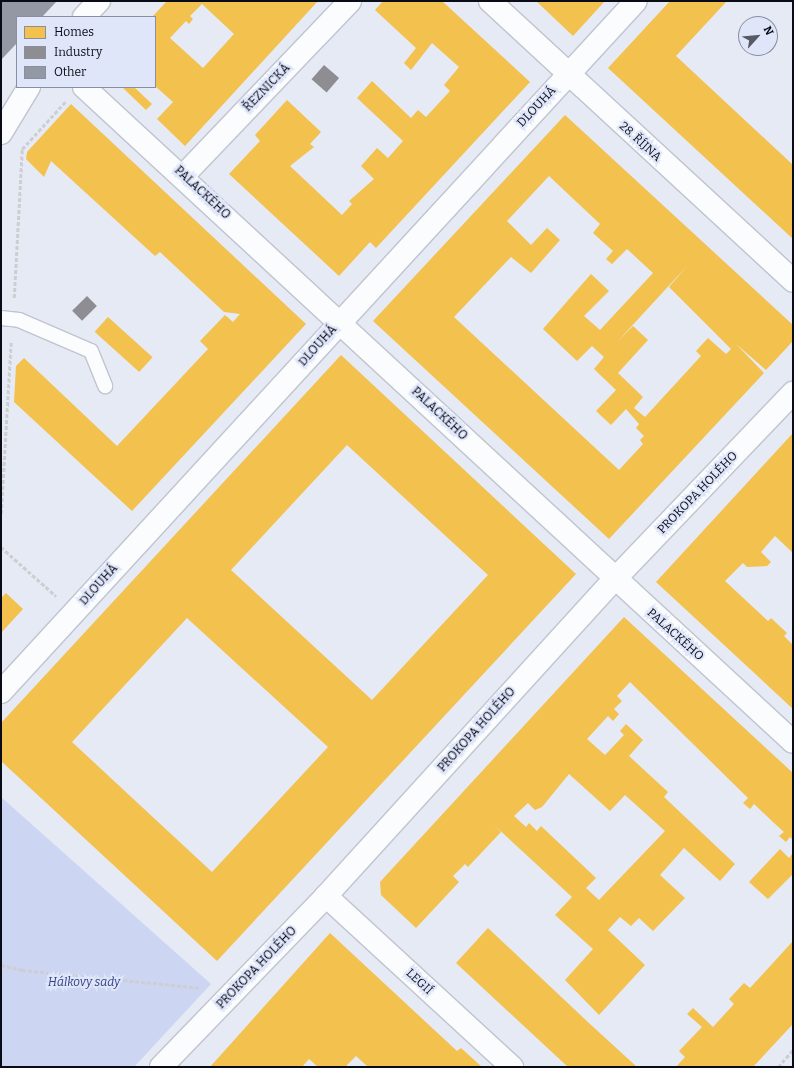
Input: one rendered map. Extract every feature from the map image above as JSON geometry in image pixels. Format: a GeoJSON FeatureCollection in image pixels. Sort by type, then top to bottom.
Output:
{"type":"FeatureCollection","features":[{"type":"Feature","properties":{"kind":"street"},"geometry":{"type":"LineString","coordinates":[[85,16],[99,1]]}},
{"type":"Feature","properties":{"kind":"street","name":"ŘEZNICKÁ"},"geometry":{"type":"LineString","coordinates":[[183,176],[350,1]]}},
{"type":"Feature","properties":{"kind":"street","name":"28. ŘÍJNA"},"geometry":{"type":"LineString","coordinates":[[490,1],[567,75],[793,281]]}},
{"type":"Feature","properties":{"kind":"street","name":"DLOUHÁ"},"geometry":{"type":"LineString","coordinates":[[1,692],[340,321],[636,1]]}},
{"type":"Feature","properties":{"kind":"street"},"geometry":{"type":"LineString","coordinates":[[1,133],[28,88]]}},
{"type":"Feature","properties":{"kind":"street","name":"PALACKÉHO"},"geometry":{"type":"LineString","coordinates":[[77,93],[183,176],[340,321],[614,580],[793,742]]}},
{"type":"Feature","properties":{"kind":"street","name":"PROKOPA HOLÉHO"},"geometry":{"type":"LineString","coordinates":[[161,1067],[326,896],[614,580],[793,393]]}},
{"type":"Feature","properties":{"kind":"street","name":"LEGIÍ"},"geometry":{"type":"LineString","coordinates":[[326,896],[512,1067]]}},
{"type":"Feature","properties":{"kind":"lane"},"geometry":{"type":"LineString","coordinates":[[7,319],[91,351],[105,386]]}},
{"type":"Feature","properties":{"kind":"path"},"geometry":{"type":"LineString","coordinates":[[1,514],[7,319],[22,148],[77,93]]}},
{"type":"Feature","properties":{"kind":"path"},"geometry":{"type":"LineString","coordinates":[[1,547],[74,612]]}},
{"type":"Feature","properties":{"kind":"path"},"geometry":{"type":"LineString","coordinates":[[1,965],[22,970],[234,992]]}},
{"type":"Feature","properties":{"kind":"path"},"geometry":{"type":"LineString","coordinates":[[778,1067],[793,1050]]}},
{"type":"Feature","properties":{"kind":"green space","name":"Hálkovy sady"},"geometry":{"type":"Polygon","coordinates":[[[1,797],[211,984],[134,1067],[1,1067],[1,797]]]}},
{"type":"Feature","properties":{"kind":"building: Homes"},"geometry":{"type":"Polygon","coordinates":[[[167,1],[318,1],[185,146],[157,119],[173,102],[156,87],[156,16],[153,16],[167,1]],[[202,4],[190,16],[193,19],[189,24],[186,21],[170,38],[203,68],[234,34],[202,4]]]}},
{"type":"Feature","properties":{"kind":"building: Homes"},"geometry":{"type":"Polygon","coordinates":[[[383,1],[442,1],[530,82],[376,248],[370,242],[339,276],[229,174],[260,141],[255,135],[287,100],[321,132],[310,144],[314,147],[290,166],[342,215],[352,204],[349,201],[374,179],[361,166],[377,148],[388,158],[403,141],[357,98],[372,81],[411,118],[418,110],[426,117],[450,91],[444,85],[459,67],[432,43],[411,70],[404,63],[416,48],[375,10],[383,1]]]}},
{"type":"Feature","properties":{"kind":"building: Homes"},"geometry":{"type":"Polygon","coordinates":[[[536,1],[605,1],[573,36],[536,1]]]}},
{"type":"Feature","properties":{"kind":"building: Homes"},"geometry":{"type":"Polygon","coordinates":[[[670,1],[727,1],[676,56],[793,165],[793,239],[608,68],[670,1]]]}},
{"type":"Feature","properties":{"kind":"building: Homes"},"geometry":{"type":"Polygon","coordinates":[[[123,88],[135,88],[152,104],[146,110],[123,88]]]}},
{"type":"Feature","properties":{"kind":"building: Homes"},"geometry":{"type":"Polygon","coordinates":[[[71,104],[306,324],[132,511],[14,402],[16,366],[24,358],[117,446],[208,349],[200,341],[225,315],[233,322],[240,314],[224,312],[160,252],[155,256],[51,161],[44,177],[26,159],[27,152],[71,104]]]}},
{"type":"Feature","properties":{"kind":"building: Homes"},"geometry":{"type":"Polygon","coordinates":[[[565,115],[793,325],[793,341],[766,370],[736,344],[764,373],[609,539],[373,321],[565,115]],[[549,176],[507,221],[531,245],[547,228],[560,240],[531,273],[511,257],[454,317],[619,470],[643,444],[640,440],[644,436],[636,428],[639,424],[626,409],[611,425],[596,411],[616,390],[594,369],[604,357],[592,346],[577,361],[543,329],[591,274],[609,291],[584,316],[600,330],[653,273],[627,249],[612,264],[606,259],[613,251],[593,233],[600,224],[549,176]],[[687,266],[617,342],[633,326],[648,340],[618,373],[643,397],[634,408],[645,417],[701,356],[696,351],[708,338],[726,354],[731,349],[669,287],[687,266]]]}},
{"type":"Feature","properties":{"kind":"building: Homes"},"geometry":{"type":"Polygon","coordinates":[[[108,317],[153,357],[139,372],[95,332],[108,317]]]}},
{"type":"Feature","properties":{"kind":"building: Homes"},"geometry":{"type":"Polygon","coordinates":[[[341,355],[576,574],[217,961],[1,761],[1,723],[341,355]],[[347,445],[231,570],[372,700],[488,575],[347,445]],[[187,618],[72,742],[212,872],[328,747],[187,618]]]}},
{"type":"Feature","properties":{"kind":"building: Homes"},"geometry":{"type":"Polygon","coordinates":[[[793,433],[793,553],[775,536],[761,552],[771,562],[767,566],[747,567],[743,563],[725,581],[768,621],[771,618],[787,633],[784,636],[793,645],[793,709],[656,582],[793,433]]]}},
{"type":"Feature","properties":{"kind":"building: Homes"},"geometry":{"type":"Polygon","coordinates":[[[6,593],[23,609],[1,633],[1,598],[6,593]]]}},
{"type":"Feature","properties":{"kind":"building: Homes"},"geometry":{"type":"Polygon","coordinates":[[[624,617],[793,773],[793,840],[790,837],[786,842],[779,836],[784,832],[754,804],[750,809],[743,803],[748,798],[630,682],[617,696],[622,701],[614,709],[619,714],[613,721],[608,716],[587,739],[605,755],[624,735],[620,731],[626,724],[643,740],[629,756],[668,792],[664,797],[735,864],[720,881],[684,848],[660,875],[685,898],[653,931],[639,918],[631,926],[620,917],[608,930],[645,965],[599,1015],[565,980],[593,949],[555,915],[572,897],[494,825],[501,832],[468,867],[465,864],[453,876],[459,882],[416,928],[381,895],[380,882],[624,617]],[[569,774],[542,807],[535,810],[528,803],[514,816],[526,827],[529,823],[537,831],[541,826],[596,878],[586,888],[599,900],[665,831],[625,795],[610,811],[569,774]]]}},
{"type":"Feature","properties":{"kind":"building: Homes"},"geometry":{"type":"Polygon","coordinates":[[[780,849],[789,858],[793,853],[793,874],[768,899],[749,882],[780,849]]]}},
{"type":"Feature","properties":{"kind":"building: Homes"},"geometry":{"type":"Polygon","coordinates":[[[488,928],[637,1067],[568,1067],[456,963],[488,928]]]}},
{"type":"Feature","properties":{"kind":"building: Homes"},"geometry":{"type":"Polygon","coordinates":[[[330,933],[457,1051],[461,1048],[482,1067],[368,1067],[356,1056],[345,1067],[318,1067],[309,1059],[302,1067],[210,1067],[330,933]]]}},
{"type":"Feature","properties":{"kind":"building: Homes"},"geometry":{"type":"Polygon","coordinates":[[[793,941],[793,1024],[753,1067],[676,1067],[685,1057],[679,1051],[702,1027],[687,1014],[693,1008],[713,1027],[734,1004],[729,999],[744,983],[750,988],[793,941]]]}},
{"type":"Feature","properties":{"kind":"building: Industry"},"geometry":{"type":"Polygon","coordinates":[[[324,65],[339,78],[327,92],[312,79],[324,65]]]}},
{"type":"Feature","properties":{"kind":"building: Industry"},"geometry":{"type":"Polygon","coordinates":[[[87,296],[97,306],[82,321],[72,311],[87,296]]]}},
{"type":"Feature","properties":{"kind":"building: Other"},"geometry":{"type":"Polygon","coordinates":[[[1,1],[57,1],[43,16],[16,16],[16,44],[1,60],[1,1]]]}}]}
